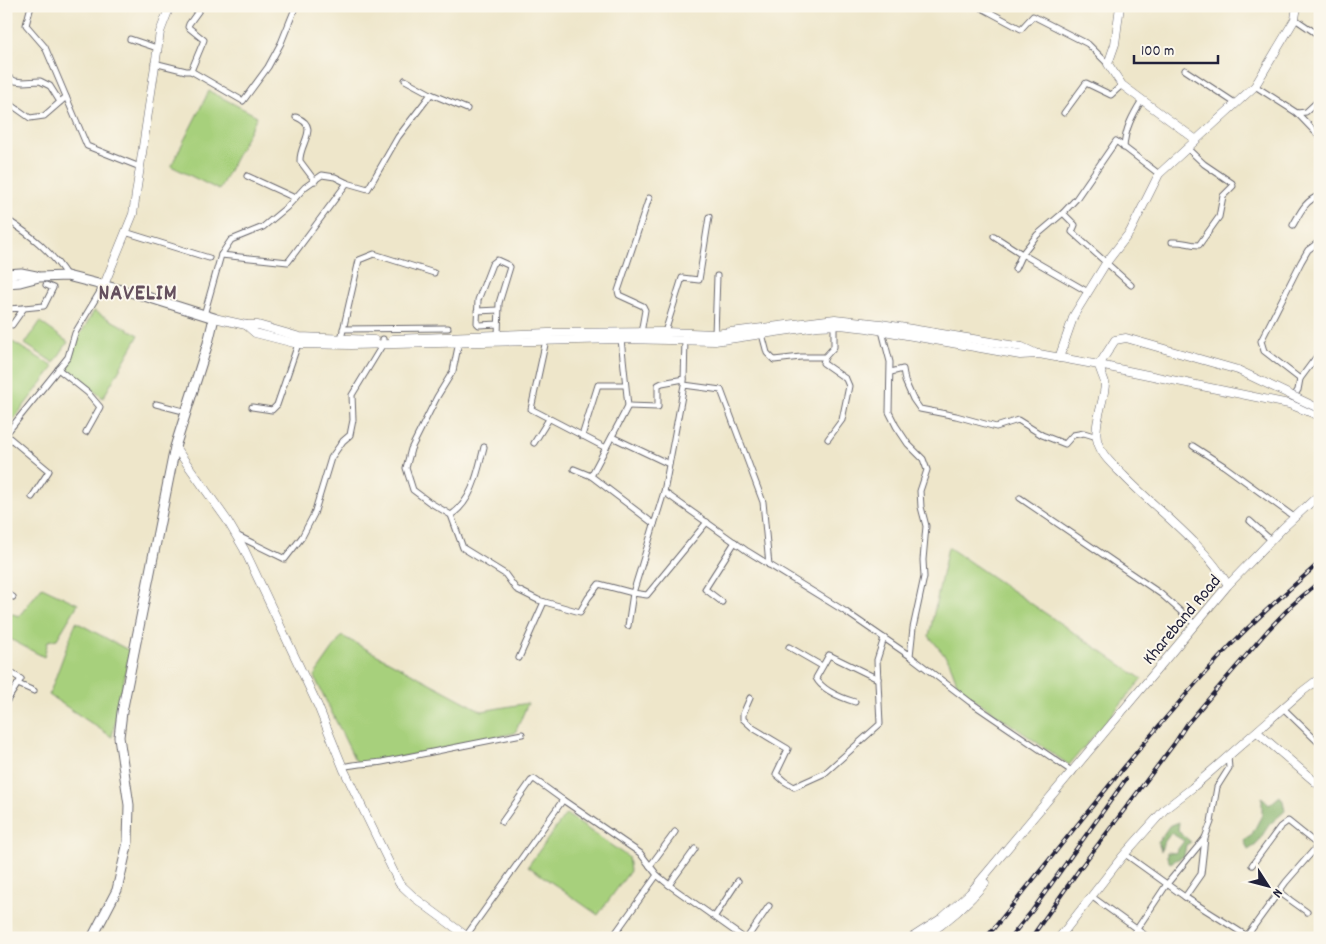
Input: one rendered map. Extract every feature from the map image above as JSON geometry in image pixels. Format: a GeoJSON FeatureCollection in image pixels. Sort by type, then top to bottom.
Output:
{"type":"FeatureCollection","features":[{"type":"Feature","properties":{"kind":"main road"},"geometry":{"type":"LineString","coordinates":[[104,285],[133,214],[154,64],[160,32],[170,6]]}},
{"type":"Feature","properties":{"kind":"main road"},"geometry":{"type":"LineString","coordinates":[[1120,6],[1115,44],[1108,64],[1122,85],[1195,140]]}},
{"type":"Feature","properties":{"kind":"main road"},"geometry":{"type":"LineString","coordinates":[[1059,358],[1074,315],[1106,263],[1130,232],[1159,174],[1255,86],[1295,19],[1297,6]]}},
{"type":"Feature","properties":{"kind":"main road"},"geometry":{"type":"LineString","coordinates":[[6,274],[21,273],[39,277]]}},
{"type":"Feature","properties":{"kind":"main road"},"geometry":{"type":"LineString","coordinates":[[6,283],[20,282],[39,277],[67,276],[104,285],[214,318],[246,325],[258,324],[300,337],[383,342],[478,336],[546,340],[685,337],[835,319],[928,335]]}},
{"type":"Feature","properties":{"kind":"main road"},"geometry":{"type":"LineString","coordinates":[[92,938],[117,890],[128,842],[129,805],[119,737],[122,712],[175,447],[214,318]]}},
{"type":"Feature","properties":{"kind":"main road"},"geometry":{"type":"LineString","coordinates":[[246,325],[255,333],[298,344],[459,342],[498,338],[665,332],[715,341],[834,325],[1022,347],[1039,354],[1289,404],[1320,416]]}},
{"type":"Feature","properties":{"kind":"main road"},"geometry":{"type":"LineString","coordinates":[[1098,366],[1115,340],[1126,338],[1238,370],[1320,409]]}},
{"type":"Feature","properties":{"kind":"main road"},"geometry":{"type":"LineString","coordinates":[[1098,366],[1105,382],[1098,417],[1097,437],[1097,442],[1103,454],[1133,486],[1217,567],[1228,586]]}},
{"type":"Feature","properties":{"kind":"main road"},"geometry":{"type":"LineString","coordinates":[[175,447],[227,520],[244,549],[318,706],[343,767],[399,883],[415,898],[467,937]]}},
{"type":"Feature","properties":{"kind":"main road","name":"Khareband Road"},"geometry":{"type":"LineString","coordinates":[[1073,772],[1228,586],[1294,517],[1320,494]]}},
{"type":"Feature","properties":{"kind":"main road"},"geometry":{"type":"LineString","coordinates":[[1059,938],[1124,854],[1165,809],[1320,678]]}},
{"type":"Feature","properties":{"kind":"main road"},"geometry":{"type":"LineString","coordinates":[[1257,732],[1320,786]]}},
{"type":"Feature","properties":{"kind":"main road"},"geometry":{"type":"LineString","coordinates":[[911,938],[942,918],[970,893],[1041,807],[1073,772]]}},
{"type":"Feature","properties":{"kind":"main road"},"geometry":{"type":"LineString","coordinates":[[923,938],[946,922],[973,897],[1073,772]]}},
{"type":"Feature","properties":{"kind":"street"},"geometry":{"type":"LineString","coordinates":[[31,6],[26,24],[45,47],[87,146],[140,167]]}},
{"type":"Feature","properties":{"kind":"street"},"geometry":{"type":"LineString","coordinates":[[191,71],[204,40],[188,27],[202,6]]}},
{"type":"Feature","properties":{"kind":"street"},"geometry":{"type":"LineString","coordinates":[[154,64],[191,71],[243,101],[268,67],[281,43],[296,6]]}},
{"type":"Feature","properties":{"kind":"street"},"geometry":{"type":"LineString","coordinates":[[978,6],[1021,29],[1033,16],[1088,44],[1108,64]]}},
{"type":"Feature","properties":{"kind":"street"},"geometry":{"type":"LineString","coordinates":[[1295,19],[1320,36]]}},
{"type":"Feature","properties":{"kind":"street"},"geometry":{"type":"LineString","coordinates":[[130,39],[157,48]]}},
{"type":"Feature","properties":{"kind":"street"},"geometry":{"type":"LineString","coordinates":[[1185,70],[1236,103]]}},
{"type":"Feature","properties":{"kind":"street"},"geometry":{"type":"LineString","coordinates":[[6,76],[15,81],[40,81],[50,86],[60,102]]}},
{"type":"Feature","properties":{"kind":"street"},"geometry":{"type":"LineString","coordinates":[[405,80],[431,94],[467,109]]}},
{"type":"Feature","properties":{"kind":"street"},"geometry":{"type":"LineString","coordinates":[[1064,112],[1086,83],[1111,95],[1122,85]]}},
{"type":"Feature","properties":{"kind":"street"},"geometry":{"type":"LineString","coordinates":[[1255,86],[1297,113],[1320,137]]}},
{"type":"Feature","properties":{"kind":"street"},"geometry":{"type":"LineString","coordinates":[[204,315],[221,255],[231,240],[263,227],[296,198],[305,187],[322,176],[335,177],[347,183],[368,189],[398,137],[431,94]]}},
{"type":"Feature","properties":{"kind":"street"},"geometry":{"type":"LineString","coordinates":[[6,101],[30,118],[44,116],[66,97]]}},
{"type":"Feature","properties":{"kind":"street"},"geometry":{"type":"LineString","coordinates":[[1297,113],[1306,112],[1320,99]]}},
{"type":"Feature","properties":{"kind":"street"},"geometry":{"type":"LineString","coordinates":[[1124,148],[1125,133],[1142,100]]}},
{"type":"Feature","properties":{"kind":"street"},"geometry":{"type":"LineString","coordinates":[[296,117],[303,120],[308,126],[309,130],[302,147],[300,161],[315,181]]}},
{"type":"Feature","properties":{"kind":"street"},"geometry":{"type":"LineString","coordinates":[[1015,269],[1022,254],[1037,235],[1063,213],[1080,193],[1116,141],[1159,174]]}},
{"type":"Feature","properties":{"kind":"street"},"geometry":{"type":"LineString","coordinates":[[1172,242],[1182,241],[1198,245],[1219,217],[1223,196],[1233,186],[1232,182],[1204,164],[1186,148]]}},
{"type":"Feature","properties":{"kind":"street"},"geometry":{"type":"LineString","coordinates":[[248,176],[296,198]]}},
{"type":"Feature","properties":{"kind":"street"},"geometry":{"type":"LineString","coordinates":[[221,255],[288,262],[347,183]]}},
{"type":"Feature","properties":{"kind":"street"},"geometry":{"type":"LineString","coordinates":[[1293,225],[1304,204],[1308,200],[1320,195]]}},
{"type":"Feature","properties":{"kind":"street"},"geometry":{"type":"LineString","coordinates":[[641,333],[645,310],[643,306],[622,298],[619,296],[618,291],[649,198]]}},
{"type":"Feature","properties":{"kind":"street"},"geometry":{"type":"LineString","coordinates":[[1063,213],[1074,225],[1072,232],[1131,285]]}},
{"type":"Feature","properties":{"kind":"street"},"geometry":{"type":"LineString","coordinates":[[665,332],[682,278],[699,280],[709,217]]}},
{"type":"Feature","properties":{"kind":"street"},"geometry":{"type":"LineString","coordinates":[[6,219],[40,244],[55,258],[67,276]]}},
{"type":"Feature","properties":{"kind":"street"},"geometry":{"type":"LineString","coordinates":[[125,232],[209,258]]}},
{"type":"Feature","properties":{"kind":"street"},"geometry":{"type":"LineString","coordinates":[[994,236],[1088,292]]}},
{"type":"Feature","properties":{"kind":"street"},"geometry":{"type":"LineString","coordinates":[[1300,379],[1264,351],[1261,341],[1308,250],[1320,241]]}},
{"type":"Feature","properties":{"kind":"street"},"geometry":{"type":"LineString","coordinates":[[340,339],[360,260],[374,254],[434,274]]}},
{"type":"Feature","properties":{"kind":"street"},"geometry":{"type":"LineString","coordinates":[[478,336],[478,300],[492,264],[497,260],[510,267],[499,304],[498,338]]}},
{"type":"Feature","properties":{"kind":"street"},"geometry":{"type":"LineString","coordinates":[[715,334],[717,276]]}},
{"type":"Feature","properties":{"kind":"street"},"geometry":{"type":"LineString","coordinates":[[6,309],[44,306],[53,288],[46,285]]}},
{"type":"Feature","properties":{"kind":"street"},"geometry":{"type":"LineString","coordinates":[[32,497],[50,471],[6,435],[68,357],[75,333],[104,285]]}},
{"type":"Feature","properties":{"kind":"street"},"geometry":{"type":"LineString","coordinates":[[6,322],[12,325],[24,308]]}},
{"type":"Feature","properties":{"kind":"street"},"geometry":{"type":"LineString","coordinates":[[477,311],[498,310]]}},
{"type":"Feature","properties":{"kind":"street"},"geometry":{"type":"LineString","coordinates":[[478,324],[498,324]]}},
{"type":"Feature","properties":{"kind":"street"},"geometry":{"type":"LineString","coordinates":[[828,439],[842,420],[849,386],[846,379],[823,363],[824,357],[834,347],[834,325]]}},
{"type":"Feature","properties":{"kind":"street"},"geometry":{"type":"LineString","coordinates":[[343,329],[448,328]]}},
{"type":"Feature","properties":{"kind":"street"},"geometry":{"type":"LineString","coordinates":[[882,331],[888,350],[891,372],[890,412],[896,426],[908,444],[922,459],[927,470],[920,491],[921,507],[926,526],[923,560],[924,577],[913,628],[910,656]]}},
{"type":"Feature","properties":{"kind":"street"},"geometry":{"type":"LineString","coordinates":[[762,334],[767,353],[774,360],[824,357]]}},
{"type":"Feature","properties":{"kind":"street"},"geometry":{"type":"LineString","coordinates":[[628,626],[633,593],[664,492],[684,382],[685,337]]}},
{"type":"Feature","properties":{"kind":"street"},"geometry":{"type":"LineString","coordinates":[[591,476],[628,406],[621,339]]}},
{"type":"Feature","properties":{"kind":"street"},"geometry":{"type":"LineString","coordinates":[[546,340],[531,410],[606,448]]}},
{"type":"Feature","properties":{"kind":"street"},"geometry":{"type":"LineString","coordinates":[[236,534],[285,559],[302,537],[314,514],[331,458],[343,441],[350,435],[352,395],[383,342]]}},
{"type":"Feature","properties":{"kind":"street"},"geometry":{"type":"LineString","coordinates":[[459,342],[453,371],[437,397],[411,449],[406,468],[413,490],[429,502],[451,514],[463,548],[505,574],[516,590],[544,602],[580,612],[599,584],[647,595],[707,522]]}},
{"type":"Feature","properties":{"kind":"street"},"geometry":{"type":"LineString","coordinates":[[252,407],[272,410],[276,405],[298,344]]}},
{"type":"Feature","properties":{"kind":"street"},"geometry":{"type":"LineString","coordinates":[[1289,404],[1298,390],[1300,379],[1320,352]]}},
{"type":"Feature","properties":{"kind":"street"},"geometry":{"type":"LineString","coordinates":[[58,369],[88,393],[100,407],[86,432]]}},
{"type":"Feature","properties":{"kind":"street"},"geometry":{"type":"LineString","coordinates":[[891,372],[904,369],[905,380],[913,399],[920,409],[996,427],[1018,420],[1042,435],[1065,444],[1073,435],[1084,433],[1097,437]]}},
{"type":"Feature","properties":{"kind":"street"},"geometry":{"type":"LineString","coordinates":[[628,406],[658,407],[658,386],[662,383],[684,382],[720,390],[763,502],[769,565]]}},
{"type":"Feature","properties":{"kind":"street"},"geometry":{"type":"LineString","coordinates":[[582,436],[598,385],[626,384]]}},
{"type":"Feature","properties":{"kind":"street"},"geometry":{"type":"LineString","coordinates":[[156,404],[186,412]]}},
{"type":"Feature","properties":{"kind":"street"},"geometry":{"type":"LineString","coordinates":[[534,443],[549,419]]}},
{"type":"Feature","properties":{"kind":"street"},"geometry":{"type":"LineString","coordinates":[[612,438],[669,464]]}},
{"type":"Feature","properties":{"kind":"street"},"geometry":{"type":"LineString","coordinates":[[1193,446],[1294,517]]}},
{"type":"Feature","properties":{"kind":"street"},"geometry":{"type":"LineString","coordinates":[[451,514],[456,511],[472,490],[484,447]]}},
{"type":"Feature","properties":{"kind":"street"},"geometry":{"type":"LineString","coordinates":[[574,469],[591,476],[654,524]]}},
{"type":"Feature","properties":{"kind":"street"},"geometry":{"type":"LineString","coordinates":[[664,492],[769,565],[846,612],[884,638],[970,702],[1073,772]]}},
{"type":"Feature","properties":{"kind":"street"},"geometry":{"type":"LineString","coordinates":[[1020,498],[1161,594],[1196,625]]}},
{"type":"Feature","properties":{"kind":"street"},"geometry":{"type":"LineString","coordinates":[[1250,521],[1271,540]]}},
{"type":"Feature","properties":{"kind":"street"},"geometry":{"type":"LineString","coordinates":[[722,602],[705,589],[735,542]]}},
{"type":"Feature","properties":{"kind":"street"},"geometry":{"type":"LineString","coordinates":[[6,593],[13,597]]}},
{"type":"Feature","properties":{"kind":"street"},"geometry":{"type":"LineString","coordinates":[[519,658],[544,602]]}},
{"type":"Feature","properties":{"kind":"street"},"geometry":{"type":"LineString","coordinates":[[750,698],[743,714],[743,719],[753,728],[787,747],[788,750],[776,774],[794,786],[825,773],[880,724],[877,660],[884,638]]}},
{"type":"Feature","properties":{"kind":"street"},"geometry":{"type":"LineString","coordinates":[[789,648],[822,666]]}},
{"type":"Feature","properties":{"kind":"street"},"geometry":{"type":"LineString","coordinates":[[855,702],[843,698],[818,683],[816,678],[829,655],[878,679]]}},
{"type":"Feature","properties":{"kind":"street"},"geometry":{"type":"LineString","coordinates":[[6,670],[21,679],[6,702]]}},
{"type":"Feature","properties":{"kind":"street"},"geometry":{"type":"LineString","coordinates":[[18,684],[34,691]]}},
{"type":"Feature","properties":{"kind":"street"},"geometry":{"type":"LineString","coordinates":[[1284,708],[1320,744]]}},
{"type":"Feature","properties":{"kind":"street"},"geometry":{"type":"LineString","coordinates":[[343,767],[351,764],[367,765],[522,734]]}},
{"type":"Feature","properties":{"kind":"street"},"geometry":{"type":"LineString","coordinates":[[1185,897],[1202,874],[1205,838],[1211,822],[1217,787],[1228,770],[1228,757]]}},
{"type":"Feature","properties":{"kind":"street"},"geometry":{"type":"LineString","coordinates":[[502,822],[534,779],[640,853],[657,876],[746,938],[769,906]]}},
{"type":"Feature","properties":{"kind":"street"},"geometry":{"type":"LineString","coordinates":[[467,937],[563,800]]}},
{"type":"Feature","properties":{"kind":"street"},"geometry":{"type":"LineString","coordinates":[[1124,854],[1246,937],[1279,892],[1319,845],[1288,822],[1280,827],[1252,865]]}},
{"type":"Feature","properties":{"kind":"street"},"geometry":{"type":"LineString","coordinates":[[650,866],[675,832]]}},
{"type":"Feature","properties":{"kind":"street"},"geometry":{"type":"LineString","coordinates":[[1131,938],[1166,884],[1205,838]]}},
{"type":"Feature","properties":{"kind":"street"},"geometry":{"type":"LineString","coordinates":[[669,885],[695,849]]}},
{"type":"Feature","properties":{"kind":"street"},"geometry":{"type":"LineString","coordinates":[[612,938],[657,876]]}},
{"type":"Feature","properties":{"kind":"street"},"geometry":{"type":"LineString","coordinates":[[714,916],[738,881]]}},
{"type":"Feature","properties":{"kind":"street"},"geometry":{"type":"LineString","coordinates":[[1279,892],[1307,912]]}},
{"type":"Feature","properties":{"kind":"street"},"geometry":{"type":"LineString","coordinates":[[1091,896],[1149,938]]}},
{"type":"Feature","properties":{"kind":"green space"},"geometry":{"type":"Polygon","coordinates":[[[209,91],[257,116],[219,190],[171,166],[209,91]]]}},
{"type":"Feature","properties":{"kind":"green space"},"geometry":{"type":"Polygon","coordinates":[[[94,311],[139,335],[103,398],[65,368],[74,345],[94,311]]]}},
{"type":"Feature","properties":{"kind":"green space"},"geometry":{"type":"Polygon","coordinates":[[[40,322],[68,342],[54,363],[25,344],[40,322]]]}},
{"type":"Feature","properties":{"kind":"green space"},"geometry":{"type":"Polygon","coordinates":[[[6,338],[54,367],[6,429],[6,338]]]}},
{"type":"Feature","properties":{"kind":"green space"},"geometry":{"type":"Polygon","coordinates":[[[948,547],[1142,679],[1069,765],[959,688],[949,661],[929,636],[948,547]]]}},
{"type":"Feature","properties":{"kind":"green space"},"geometry":{"type":"Polygon","coordinates":[[[42,587],[78,604],[57,639],[48,641],[44,657],[6,637],[6,612],[19,616],[42,587]]]}},
{"type":"Feature","properties":{"kind":"green space"},"geometry":{"type":"Polygon","coordinates":[[[76,622],[130,651],[112,737],[49,695],[76,622]]]}},
{"type":"Feature","properties":{"kind":"green space"},"geometry":{"type":"Polygon","coordinates":[[[342,636],[482,711],[528,703],[515,733],[360,766],[354,758],[314,676],[342,636]]]}},
{"type":"Feature","properties":{"kind":"green space"},"geometry":{"type":"Polygon","coordinates":[[[1280,796],[1285,811],[1269,825],[1256,845],[1248,850],[1244,840],[1251,836],[1262,815],[1262,797],[1269,805],[1280,796]]]}},
{"type":"Feature","properties":{"kind":"green space"},"geometry":{"type":"Polygon","coordinates":[[[566,814],[628,857],[630,871],[598,915],[528,866],[566,814]]]}},
{"type":"Feature","properties":{"kind":"green space"},"geometry":{"type":"Polygon","coordinates":[[[1179,822],[1178,831],[1191,842],[1186,845],[1184,856],[1170,863],[1167,852],[1175,853],[1184,841],[1171,833],[1163,844],[1161,851],[1158,842],[1169,826],[1179,822]]]}},
{"type":"Feature","properties":{"kind":"railway"},"geometry":{"type":"LineString","coordinates":[[986,938],[1105,790],[1197,682],[1251,625],[1320,562]]}},
{"type":"Feature","properties":{"kind":"railway"},"geometry":{"type":"LineString","coordinates":[[1031,938],[1187,724],[1268,630],[1292,605],[1320,581]]}},
{"type":"Feature","properties":{"kind":"railway"},"geometry":{"type":"LineString","coordinates":[[1010,938],[1032,911],[1126,779]]}},
{"type":"Feature","properties":{"kind":"district","name":"NAVELIM"},"geometry":{"type":"Point","coordinates":[138,291]}}]}
